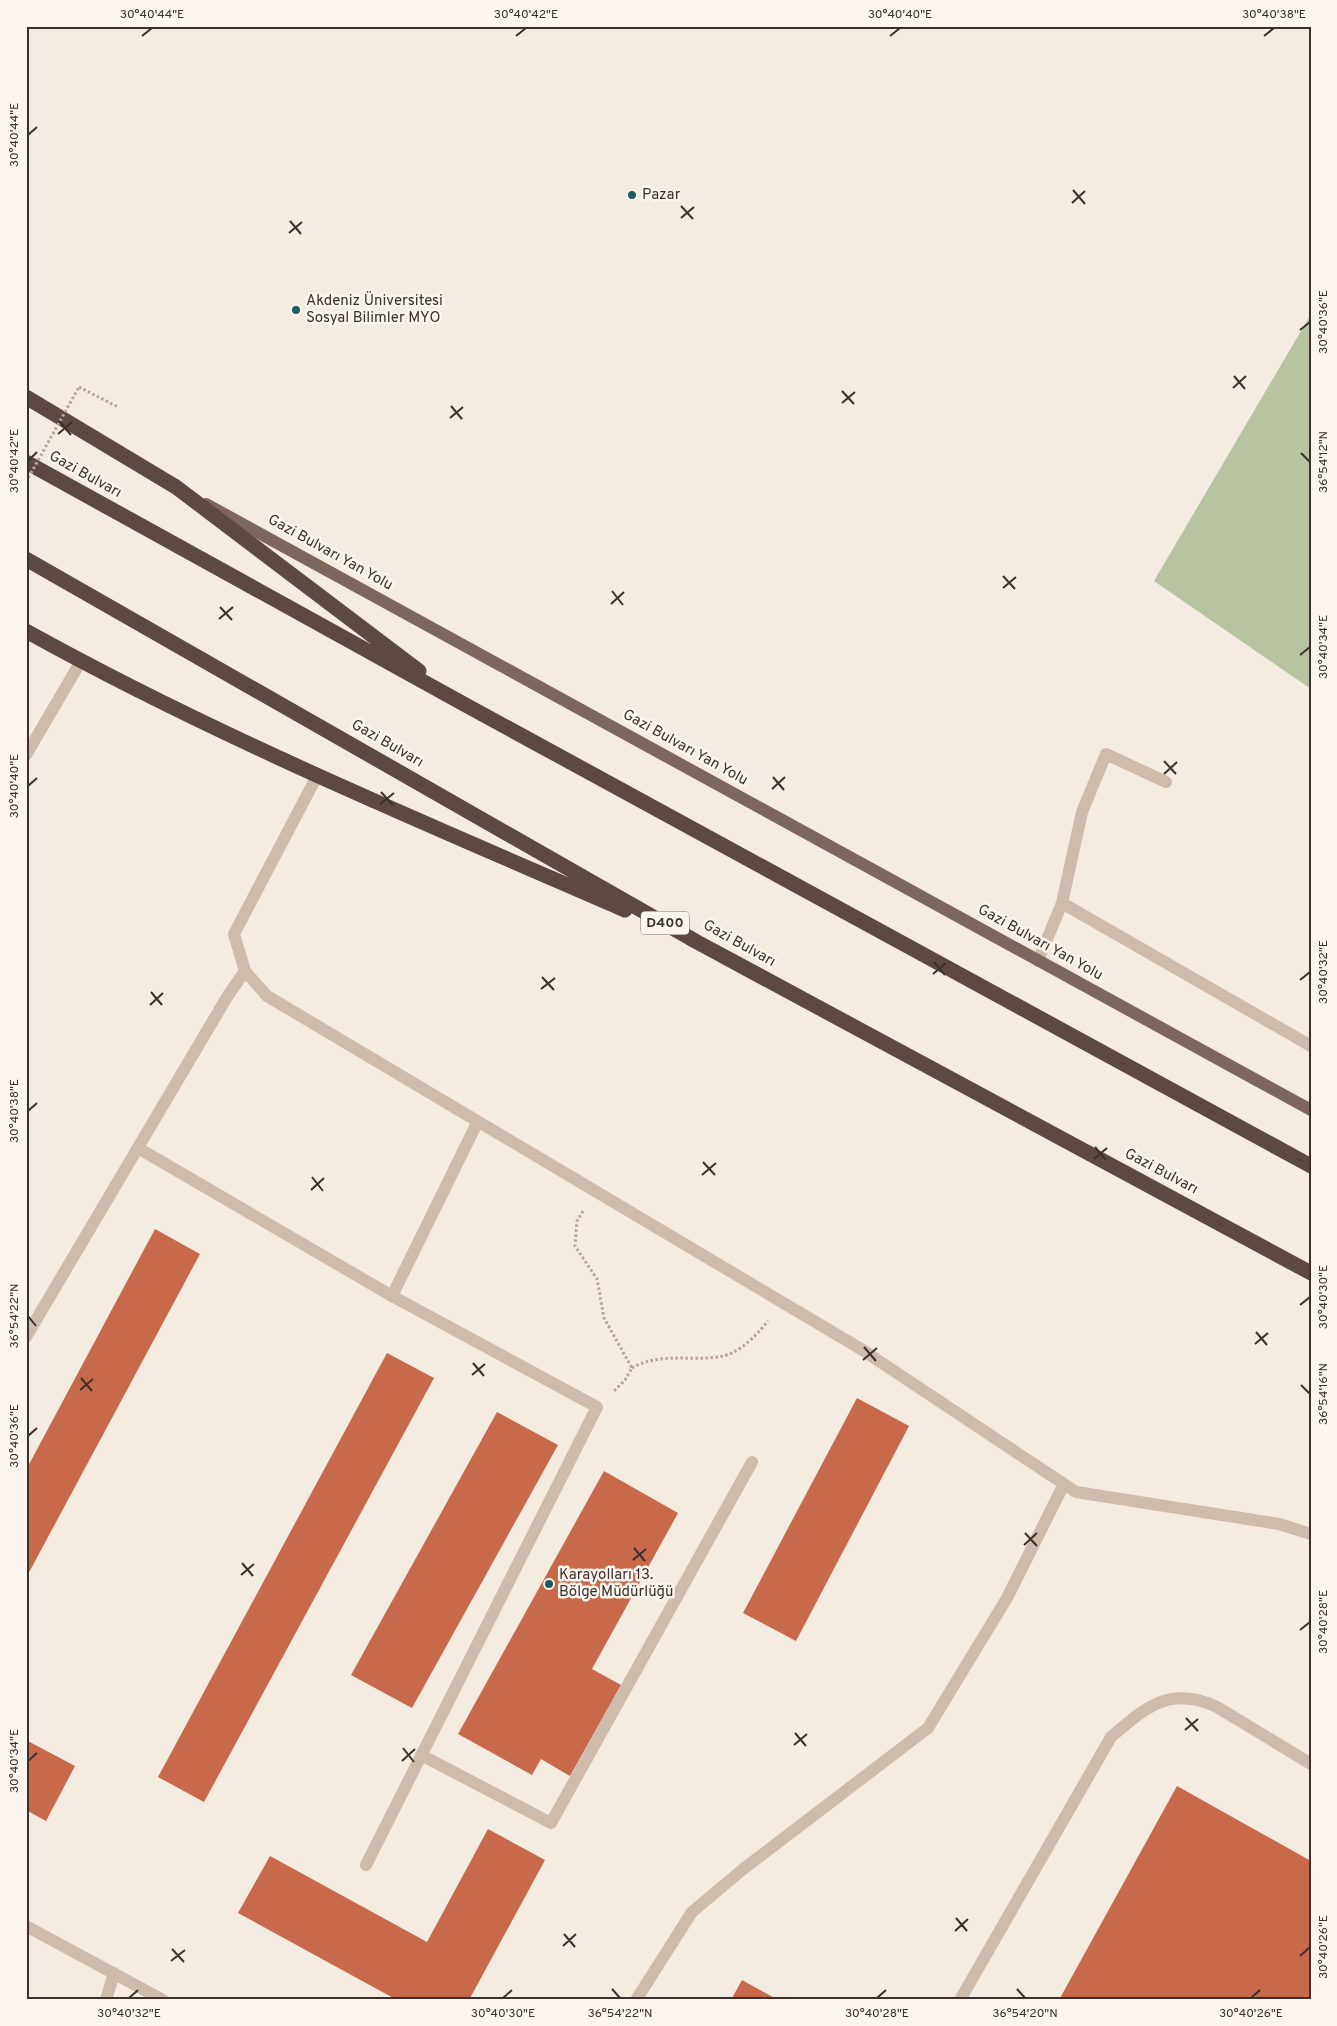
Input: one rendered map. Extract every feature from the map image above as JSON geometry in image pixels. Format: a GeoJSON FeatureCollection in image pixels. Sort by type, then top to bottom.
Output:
{"type":"FeatureCollection","features":[{"type":"Feature","properties":{"kind":"highway"},"geometry":{"type":"LineString","coordinates":[[26,397],[176,487],[462,703]]}},
{"type":"Feature","properties":{"kind":"highway","name":"Gazi Bulvarı"},"geometry":{"type":"LineString","coordinates":[[26,462],[462,703],[1311,1166]]}},
{"type":"Feature","properties":{"kind":"highway","name":"Gazi Bulvarı"},"geometry":{"type":"LineString","coordinates":[[26,558],[697,942],[1311,1273]]}},
{"type":"Feature","properties":{"kind":"highway"},"geometry":{"type":"LineString","coordinates":[[26,631],[81,661],[317,776],[697,942]]}},
{"type":"Feature","properties":{"kind":"main road","name":"Gazi Bulvarı Yan Yolu"},"geometry":{"type":"LineString","coordinates":[[176,487],[1311,1109]]}},
{"type":"Feature","properties":{"kind":"street"},"geometry":{"type":"LineString","coordinates":[[26,755],[81,661]]}},
{"type":"Feature","properties":{"kind":"street"},"geometry":{"type":"LineString","coordinates":[[1038,961],[1062,904],[1082,812],[1106,754],[1166,782]]}},
{"type":"Feature","properties":{"kind":"street"},"geometry":{"type":"LineString","coordinates":[[317,776],[234,934],[245,970],[267,996],[477,1123],[861,1349],[1076,1492],[1279,1524],[1311,1534]]}},
{"type":"Feature","properties":{"kind":"street"},"geometry":{"type":"LineString","coordinates":[[1062,904],[1311,1046]]}},
{"type":"Feature","properties":{"kind":"street"},"geometry":{"type":"LineString","coordinates":[[26,1337],[227,997],[245,970]]}},
{"type":"Feature","properties":{"kind":"street"},"geometry":{"type":"LineString","coordinates":[[392,1296],[477,1123]]}},
{"type":"Feature","properties":{"kind":"street"},"geometry":{"type":"LineString","coordinates":[[138,1148],[392,1296],[597,1406],[366,1865]]}},
{"type":"Feature","properties":{"kind":"street"},"geometry":{"type":"LineString","coordinates":[[421,1755],[551,1823],[752,1462]]}},
{"type":"Feature","properties":{"kind":"street"},"geometry":{"type":"LineString","coordinates":[[636,2000],[692,1912],[742,1870],[928,1728],[1007,1598],[1064,1484]]}},
{"type":"Feature","properties":{"kind":"street"},"geometry":{"type":"LineString","coordinates":[[960,2000],[1111,1737],[1140,1712],[1166,1700],[1192,1698],[1205,1701],[1311,1764]]}},
{"type":"Feature","properties":{"kind":"street"},"geometry":{"type":"LineString","coordinates":[[26,1926],[163,2000]]}},
{"type":"Feature","properties":{"kind":"street"},"geometry":{"type":"LineString","coordinates":[[106,2000],[114,1973]]}},
{"type":"Feature","properties":{"kind":"path"},"geometry":{"type":"LineString","coordinates":[[26,482],[79,387],[118,407]]}},
{"type":"Feature","properties":{"kind":"path"},"geometry":{"type":"LineString","coordinates":[[594,1191],[577,1221],[575,1246],[597,1279],[604,1318],[622,1354],[632,1368]]}},
{"type":"Feature","properties":{"kind":"path"},"geometry":{"type":"LineString","coordinates":[[597,1406],[625,1380],[632,1368],[642,1362],[670,1358],[716,1357],[734,1352],[761,1330],[783,1303]]}},
{"type":"Feature","properties":{"kind":"green space"},"geometry":{"type":"Polygon","coordinates":[[[1311,314],[1311,689],[1154,581],[1311,314]]]}},
{"type":"Feature","properties":{"kind":"building"},"geometry":{"type":"Polygon","coordinates":[[[155,1229],[200,1254],[26,1578],[26,1470],[155,1229]]]}},
{"type":"Feature","properties":{"kind":"building"},"geometry":{"type":"Polygon","coordinates":[[[387,1353],[434,1378],[204,1802],[158,1777],[387,1353]]]}},
{"type":"Feature","properties":{"kind":"building"},"geometry":{"type":"Polygon","coordinates":[[[857,1398],[909,1426],[796,1641],[743,1613],[857,1398]]]}},
{"type":"Feature","properties":{"kind":"building"},"geometry":{"type":"Polygon","coordinates":[[[497,1412],[558,1445],[412,1708],[351,1675],[497,1412]]]}},
{"type":"Feature","properties":{"kind":"building"},"geometry":{"type":"Polygon","coordinates":[[[604,1471],[678,1513],[592,1669],[621,1685],[570,1776],[541,1759],[532,1775],[458,1734],[604,1471]]]}},
{"type":"Feature","properties":{"kind":"building"},"geometry":{"type":"Polygon","coordinates":[[[26,1740],[75,1766],[46,1821],[26,1810],[26,1740]]]}},
{"type":"Feature","properties":{"kind":"building"},"geometry":{"type":"Polygon","coordinates":[[[1177,1786],[1311,1861],[1311,2000],[1059,2000],[1177,1786]]]}},
{"type":"Feature","properties":{"kind":"building"},"geometry":{"type":"Polygon","coordinates":[[[488,1829],[545,1860],[469,2000],[397,2000],[238,1913],[270,1856],[427,1942],[488,1829]]]}},
{"type":"Feature","properties":{"kind":"building"},"geometry":{"type":"Polygon","coordinates":[[[742,1980],[778,2000],[731,2000],[742,1980]]]}},
{"type":"Feature","properties":{"kind":"place","name":"Pazar"},"geometry":{"type":"Point","coordinates":[632,195]}},
{"type":"Feature","properties":{"kind":"place","name":"Akdeniz Üniversitesi Sosyal Bilimler MYO"},"geometry":{"type":"Point","coordinates":[296,310]}},
{"type":"Feature","properties":{"kind":"place","name":"Karayolları 13. Bölge Müdürlüğü"},"geometry":{"type":"Point","coordinates":[549,1584]}}]}
